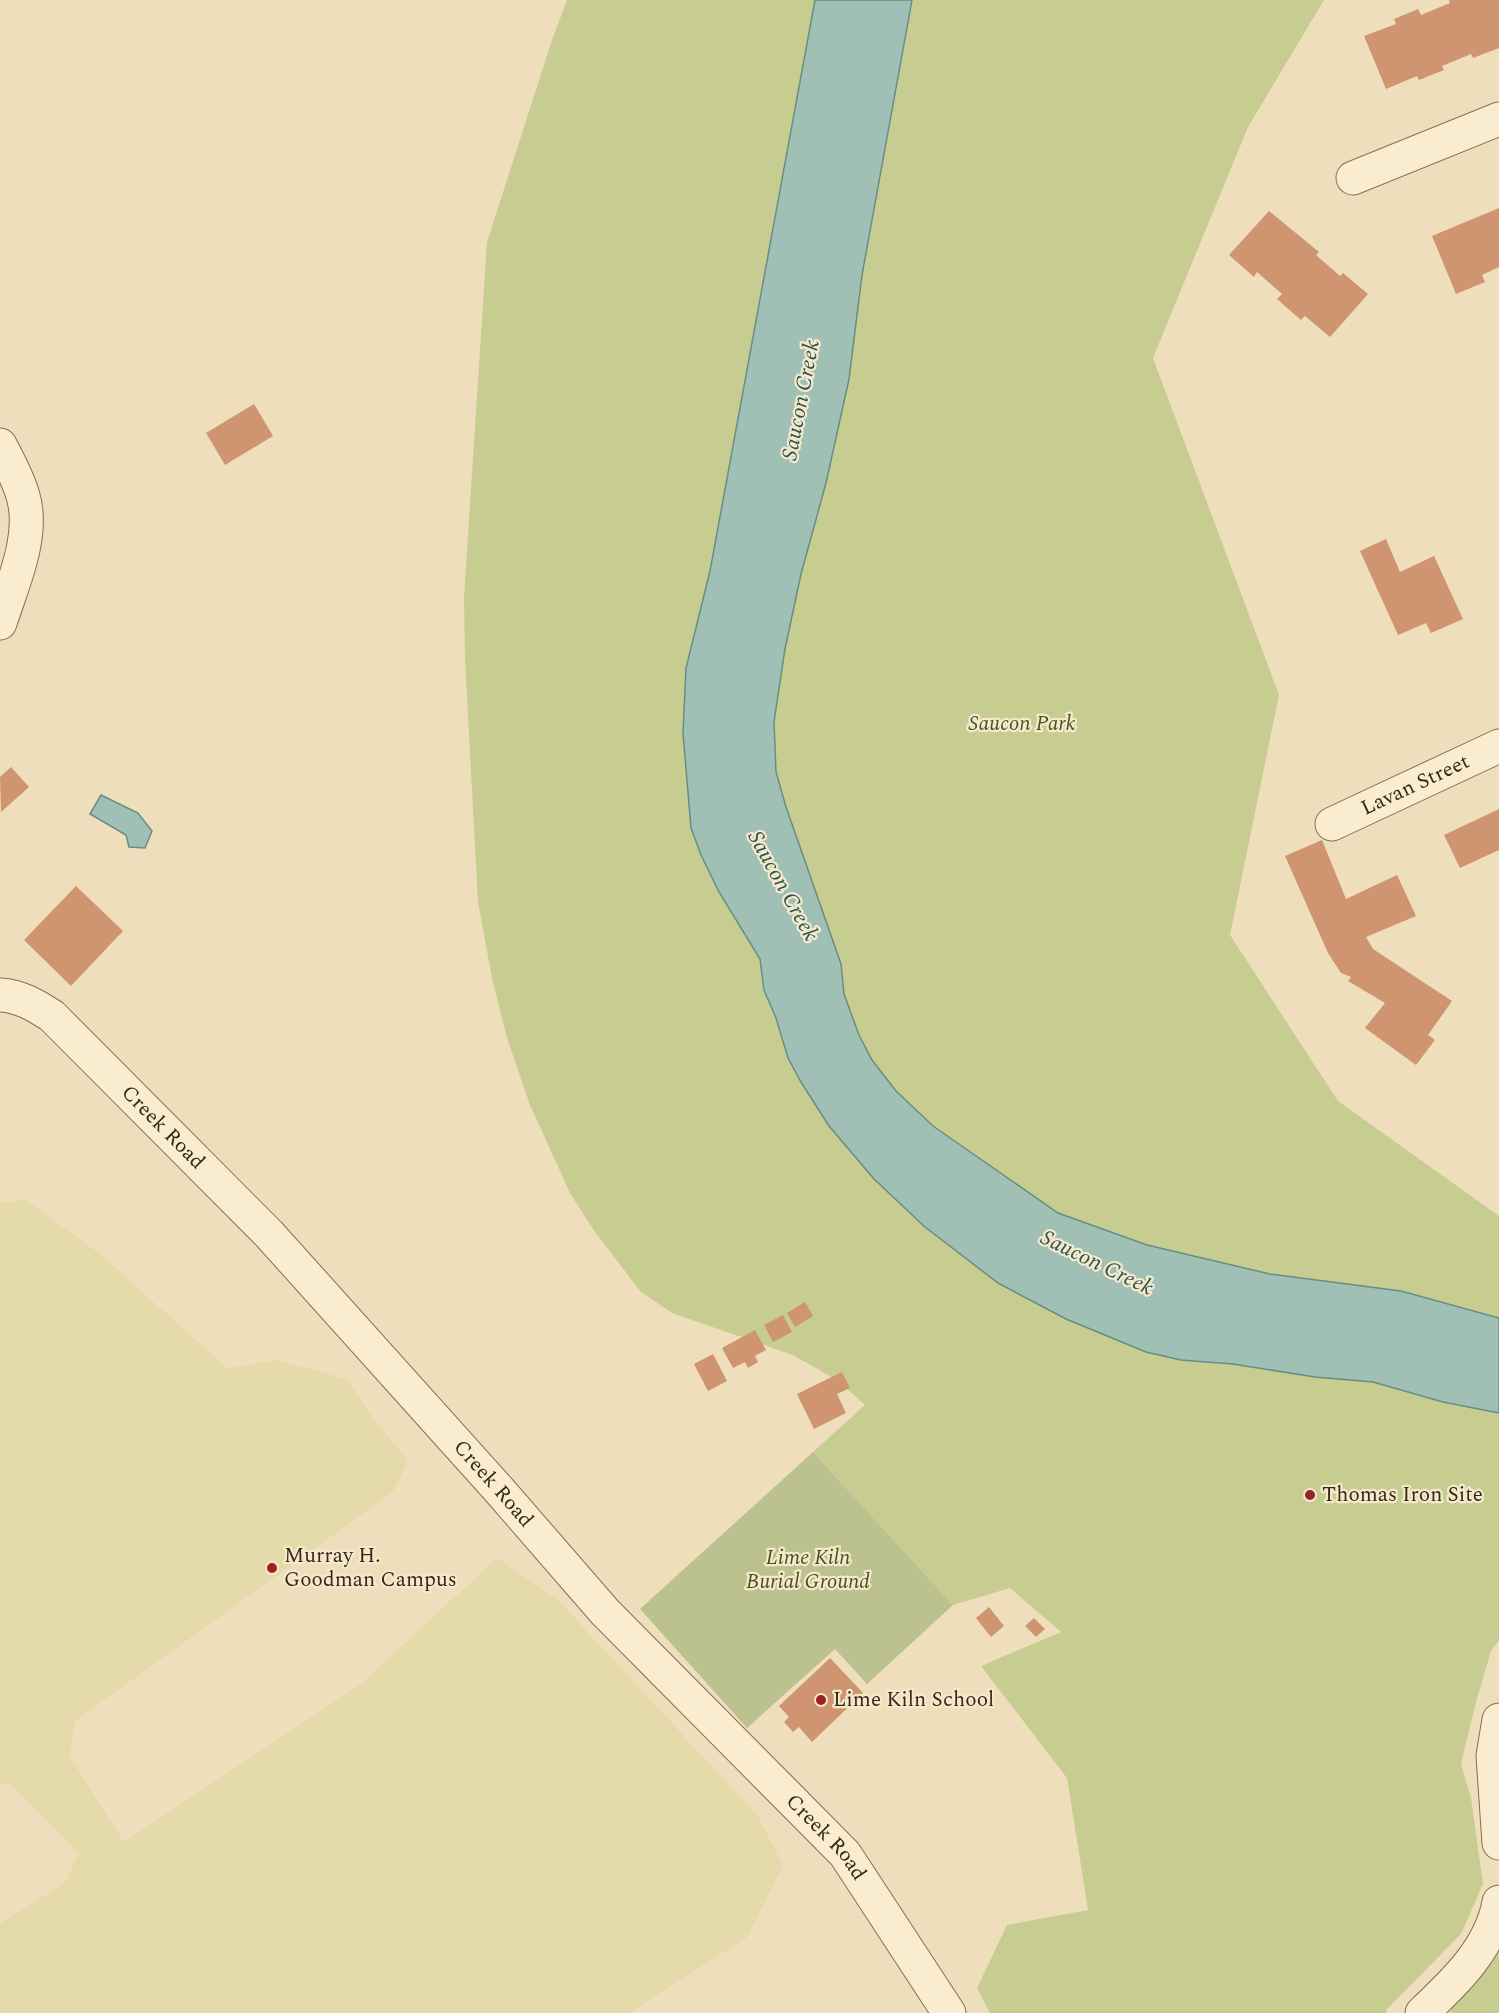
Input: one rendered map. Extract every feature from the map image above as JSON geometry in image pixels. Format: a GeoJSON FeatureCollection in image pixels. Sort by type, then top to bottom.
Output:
{"type":"FeatureCollection","features":[{"type":"Feature","properties":{"kind":"street"},"geometry":{"type":"LineString","coordinates":[[1353,177],[1499,119]]}},
{"type":"Feature","properties":{"kind":"street"},"geometry":{"type":"LineString","coordinates":[[0,445],[14,471],[24,497],[27,519],[24,544],[0,623]]}},
{"type":"Feature","properties":{"kind":"street","name":"Lavan Street"},"geometry":{"type":"LineString","coordinates":[[1332,824],[1499,746]]}},
{"type":"Feature","properties":{"kind":"street","name":"Creek Road"},"geometry":{"type":"LineString","coordinates":[[0,995],[11,996],[34,1004],[52,1016],[269,1234],[500,1491],[605,1612],[845,1854],[949,2013]]}},
{"type":"Feature","properties":{"kind":"street"},"geometry":{"type":"LineString","coordinates":[[1499,1720],[1493,1756],[1499,1843]]}},
{"type":"Feature","properties":{"kind":"street"},"geometry":{"type":"LineString","coordinates":[[1422,2013],[1450,1987],[1489,1936],[1499,1902]]}},
{"type":"Feature","properties":{"kind":"shaded area","name":"Murray H. Goodman Campus"},"geometry":{"type":"Polygon","coordinates":[[[26,1200],[100,1254],[227,1368],[275,1360],[347,1379],[372,1417],[408,1461],[393,1492],[75,1721],[70,1757],[124,1842],[362,1683],[497,1558],[557,1599],[758,1816],[783,1865],[747,1937],[629,2013],[0,2013],[0,1923],[65,1883],[79,1853],[9,1783],[0,1784],[0,1202],[26,1200]]]}},
{"type":"Feature","properties":{"kind":"green space"},"geometry":{"type":"Polygon","coordinates":[[[567,0],[815,0],[710,571],[686,668],[683,733],[691,828],[701,855],[719,892],[760,959],[764,990],[776,1018],[788,1058],[829,1126],[874,1179],[925,1227],[998,1283],[1181,1360],[1233,1364],[1315,1377],[1373,1382],[1443,1402],[1499,1413],[1499,1640],[1491,1651],[1461,1764],[1471,1798],[1483,1884],[1461,1934],[1387,2009],[1386,2013],[990,2013],[977,1988],[1007,1925],[1088,1910],[1067,1778],[981,1666],[1061,1632],[1010,1588],[953,1605],[813,1452],[865,1405],[837,1380],[793,1355],[672,1313],[641,1292],[595,1232],[570,1193],[530,1105],[507,1038],[492,978],[478,902],[465,659],[464,597],[487,242],[567,0]]]}},
{"type":"Feature","properties":{"kind":"green space","name":"Saucon Park"},"geometry":{"type":"Polygon","coordinates":[[[912,0],[1324,0],[1248,127],[1153,358],[1279,695],[1230,935],[1338,1101],[1499,1216],[1499,1318],[1401,1291],[1270,1274],[1147,1245],[1058,1213],[933,1126],[896,1091],[872,1060],[859,1035],[844,994],[841,964],[776,772],[774,722],[785,649],[801,574],[849,379],[862,275],[912,0]]]}},
{"type":"Feature","properties":{"kind":"green space","name":"Lime Kiln Burial Ground"},"geometry":{"type":"Polygon","coordinates":[[[813,1452],[953,1605],[867,1684],[835,1649],[747,1728],[640,1609],[813,1452]]]}},
{"type":"Feature","properties":{"kind":"green space"},"geometry":{"type":"Polygon","coordinates":[[[1499,1950],[1499,2013],[1450,2013],[1458,1996],[1499,1950]]]}},
{"type":"Feature","properties":{"kind":"water","name":"Saucon Creek"},"geometry":{"type":"Polygon","coordinates":[[[815,0],[912,0],[862,275],[849,379],[826,483],[801,574],[785,649],[774,722],[776,772],[841,964],[844,994],[859,1035],[872,1060],[896,1091],[933,1126],[1058,1213],[1147,1245],[1270,1274],[1401,1291],[1499,1318],[1499,1413],[1443,1402],[1373,1382],[1315,1377],[1233,1364],[1181,1360],[1146,1352],[1066,1319],[998,1283],[925,1227],[874,1179],[829,1126],[788,1058],[776,1018],[764,990],[760,959],[719,892],[691,828],[683,733],[686,668],[710,571],[815,0]]]}},
{"type":"Feature","properties":{"kind":"water"},"geometry":{"type":"Polygon","coordinates":[[[101,795],[138,813],[152,831],[145,848],[129,847],[126,835],[90,814],[101,795]]]}},
{"type":"Feature","properties":{"kind":"building"},"geometry":{"type":"Polygon","coordinates":[[[1449,0],[1499,0],[1499,48],[1473,58],[1471,54],[1442,66],[1444,70],[1419,80],[1417,76],[1386,89],[1364,36],[1396,24],[1394,19],[1418,9],[1421,15],[1450,3],[1449,0]]]}},
{"type":"Feature","properties":{"kind":"building"},"geometry":{"type":"Polygon","coordinates":[[[1499,208],[1499,267],[1482,275],[1485,282],[1456,294],[1432,236],[1499,208]]]}},
{"type":"Feature","properties":{"kind":"building"},"geometry":{"type":"Polygon","coordinates":[[[1269,211],[1319,252],[1316,255],[1340,276],[1343,273],[1368,294],[1330,337],[1305,316],[1301,320],[1277,299],[1282,294],[1257,272],[1254,277],[1229,255],[1269,211]]]}},
{"type":"Feature","properties":{"kind":"building"},"geometry":{"type":"Polygon","coordinates":[[[254,404],[273,436],[225,465],[206,433],[254,404]]]}},
{"type":"Feature","properties":{"kind":"building"},"geometry":{"type":"Polygon","coordinates":[[[1386,539],[1400,572],[1434,556],[1463,619],[1431,633],[1426,623],[1398,635],[1360,551],[1386,539]]]}},
{"type":"Feature","properties":{"kind":"building"},"geometry":{"type":"Polygon","coordinates":[[[11,767],[29,787],[1,812],[0,777],[11,767]]]}},
{"type":"Feature","properties":{"kind":"building"},"geometry":{"type":"Polygon","coordinates":[[[1499,809],[1499,850],[1460,868],[1444,835],[1499,809]]]}},
{"type":"Feature","properties":{"kind":"building"},"geometry":{"type":"Polygon","coordinates":[[[1322,840],[1346,899],[1397,875],[1416,916],[1366,937],[1373,949],[1452,1001],[1428,1035],[1435,1040],[1416,1065],[1365,1028],[1385,1003],[1348,981],[1351,977],[1341,973],[1328,953],[1285,856],[1322,840]]]}},
{"type":"Feature","properties":{"kind":"building"},"geometry":{"type":"Polygon","coordinates":[[[76,886],[123,931],[71,986],[24,940],[76,886]]]}},
{"type":"Feature","properties":{"kind":"building"},"geometry":{"type":"Polygon","coordinates":[[[805,1302],[813,1316],[795,1327],[787,1313],[805,1302]]]}},
{"type":"Feature","properties":{"kind":"building"},"geometry":{"type":"Polygon","coordinates":[[[783,1315],[792,1332],[773,1342],[764,1325],[783,1315]]]}},
{"type":"Feature","properties":{"kind":"building"},"geometry":{"type":"Polygon","coordinates":[[[755,1330],[766,1350],[755,1356],[758,1362],[748,1368],[745,1362],[733,1368],[722,1348],[755,1330]]]}},
{"type":"Feature","properties":{"kind":"building"},"geometry":{"type":"Polygon","coordinates":[[[713,1354],[727,1381],[708,1391],[694,1364],[713,1354]]]}},
{"type":"Feature","properties":{"kind":"building"},"geometry":{"type":"Polygon","coordinates":[[[842,1372],[850,1388],[837,1394],[846,1413],[814,1429],[797,1394],[842,1372]]]}},
{"type":"Feature","properties":{"kind":"building"},"geometry":{"type":"Polygon","coordinates":[[[989,1607],[1004,1626],[991,1637],[976,1618],[989,1607]]]}},
{"type":"Feature","properties":{"kind":"building"},"geometry":{"type":"Polygon","coordinates":[[[1034,1618],[1045,1629],[1036,1637],[1025,1626],[1034,1618]]]}},
{"type":"Feature","properties":{"kind":"building","name":"Lime Kiln School"},"geometry":{"type":"Polygon","coordinates":[[[830,1658],[863,1693],[812,1742],[799,1727],[793,1732],[784,1722],[789,1717],[779,1706],[830,1658]]]}},
{"type":"Feature","properties":{"kind":"place","name":"Thomas Iron Site"},"geometry":{"type":"Point","coordinates":[1310,1495]}},
{"type":"Feature","properties":{"kind":"place","name":"Murray H. Goodman Campus"},"geometry":{"type":"Point","coordinates":[272,1568]}},
{"type":"Feature","properties":{"kind":"place","name":"Lime Kiln School"},"geometry":{"type":"Point","coordinates":[821,1700]}}]}
